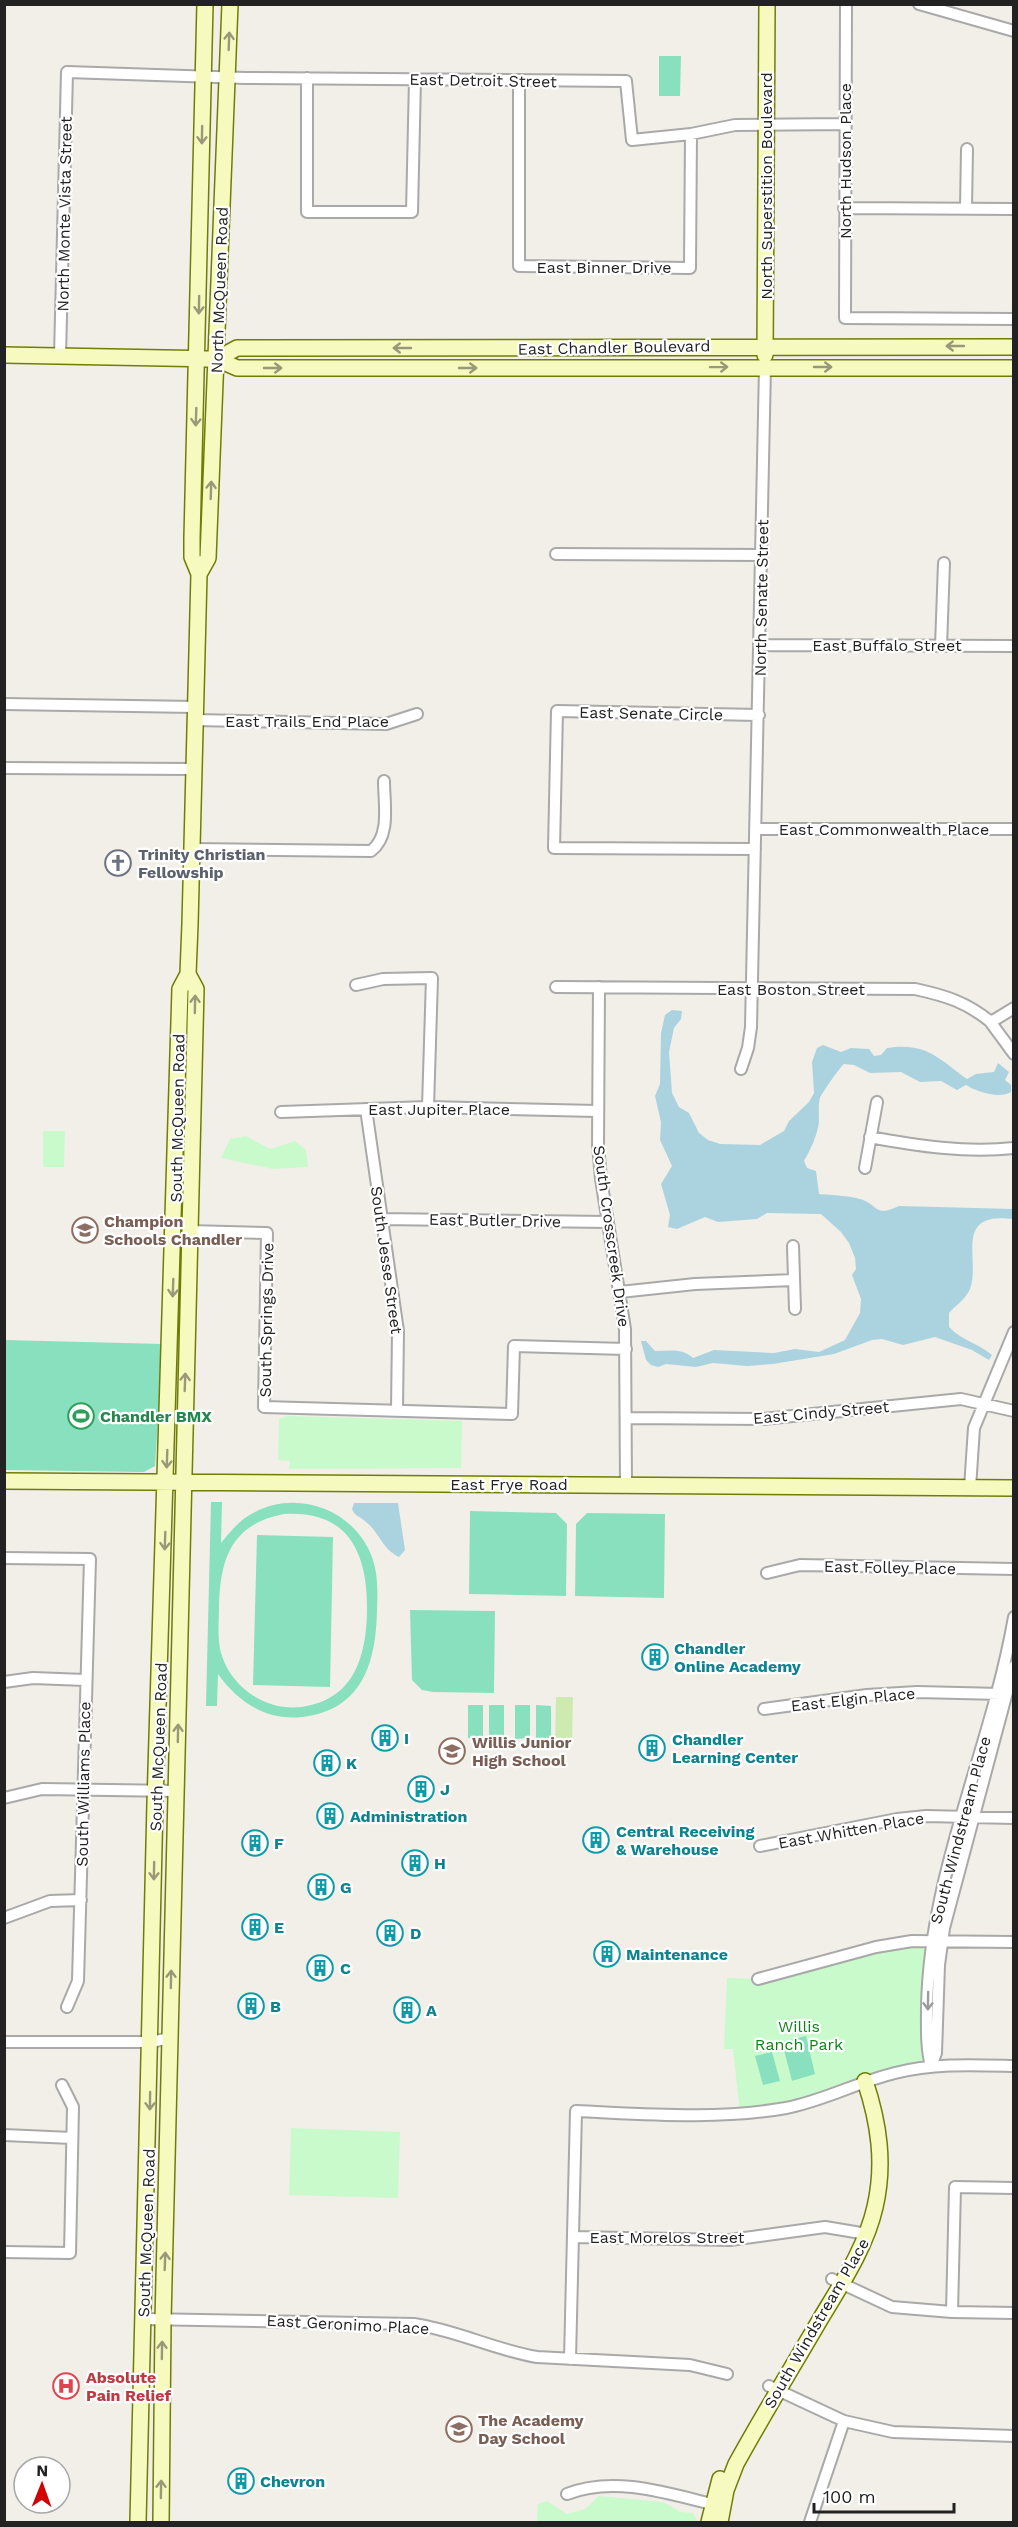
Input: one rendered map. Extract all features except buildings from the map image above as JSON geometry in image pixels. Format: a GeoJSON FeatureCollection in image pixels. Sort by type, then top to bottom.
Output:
{"type":"FeatureCollection","features":[{"type":"Feature","properties":{"kind":"main road","name":"North McQueen Road"},"geometry":{"type":"LineString","coordinates":[[195,714],[199,574],[192,557],[205,4]]}},
{"type":"Feature","properties":{"kind":"main road","name":"North McQueen Road"},"geometry":{"type":"LineString","coordinates":[[199,574],[208,558],[230,4]]}},
{"type":"Feature","properties":{"kind":"main road","name":"North Superstition Boulevard"},"geometry":{"type":"LineString","coordinates":[[765,367],[767,4]]}},
{"type":"Feature","properties":{"kind":"main road","name":"East Chandler Boulevard"},"geometry":{"type":"LineString","coordinates":[[217,359],[237,348],[765,345],[1014,347]]}},
{"type":"Feature","properties":{"kind":"main road"},"geometry":{"type":"LineString","coordinates":[[502,348],[502,368]]}},
{"type":"Feature","properties":{"kind":"main road","name":"East Chandler Boulevard"},"geometry":{"type":"LineString","coordinates":[[4,355],[217,359],[237,368],[1014,368]]}},
{"type":"Feature","properties":{"kind":"main road","name":"South McQueen Road"},"geometry":{"type":"LineString","coordinates":[[138,2523],[166,1483],[196,989],[188,974],[195,714]]}},
{"type":"Feature","properties":{"kind":"main road","name":"South McQueen Road"},"geometry":{"type":"LineString","coordinates":[[161,2523],[163,2320],[183,1482],[182,1230]]}},
{"type":"Feature","properties":{"kind":"main road","name":"East Frye Road"},"geometry":{"type":"LineString","coordinates":[[4,1481],[1014,1488]]}},
{"type":"Feature","properties":{"kind":"main road","name":"South Windstream Place"},"geometry":{"type":"LineString","coordinates":[[709,2523],[717,2505],[728,2460],[774,2389],[837,2281],[862,2233],[871,2159],[861,2083]]}},
{"type":"Feature","properties":{"kind":"main road"},"geometry":{"type":"LineString","coordinates":[[142,2389],[152,2412],[152,2451],[161,2457]]}},
{"type":"Feature","properties":{"kind":"main road","name":"South Windstream Place"},"geometry":{"type":"LineString","coordinates":[[717,2505],[720,2523]]}},
{"type":"Feature","properties":{"kind":"street","name":"North Hudson Place"},"geometry":{"type":"LineString","coordinates":[[846,4],[845,318],[1014,320]]}},
{"type":"Feature","properties":{"kind":"street"},"geometry":{"type":"LineString","coordinates":[[919,4],[1014,31]]}},
{"type":"Feature","properties":{"kind":"street","name":"East Detroit Street"},"geometry":{"type":"LineString","coordinates":[[67,72],[228,77],[626,81],[632,140],[691,134],[735,125],[845,124]]}},
{"type":"Feature","properties":{"kind":"street","name":"North Monte Vista Street"},"geometry":{"type":"LineString","coordinates":[[60,356],[67,72]]}},
{"type":"Feature","properties":{"kind":"street"},"geometry":{"type":"LineString","coordinates":[[307,78],[307,213],[412,212],[415,79]]}},
{"type":"Feature","properties":{"kind":"street","name":"East Binner Drive"},"geometry":{"type":"LineString","coordinates":[[519,80],[519,266],[690,268],[691,134]]}},
{"type":"Feature","properties":{"kind":"street"},"geometry":{"type":"LineString","coordinates":[[966,208],[967,149]]}},
{"type":"Feature","properties":{"kind":"street"},"geometry":{"type":"LineString","coordinates":[[844,208],[1014,209]]}},
{"type":"Feature","properties":{"kind":"street","name":"North Senate Street"},"geometry":{"type":"LineString","coordinates":[[741,1069],[748,1048],[752,989],[761,645],[765,367]]}},
{"type":"Feature","properties":{"kind":"street"},"geometry":{"type":"LineString","coordinates":[[556,554],[762,555]]}},
{"type":"Feature","properties":{"kind":"street"},"geometry":{"type":"LineString","coordinates":[[941,646],[944,563]]}},
{"type":"Feature","properties":{"kind":"street","name":"East Buffalo Street"},"geometry":{"type":"LineString","coordinates":[[761,645],[1014,645]]}},
{"type":"Feature","properties":{"kind":"street"},"geometry":{"type":"LineString","coordinates":[[4,704],[195,714]]}},
{"type":"Feature","properties":{"kind":"street","name":"East Senate Circle"},"geometry":{"type":"LineString","coordinates":[[755,849],[554,848],[556,754],[558,711],[759,715]]}},
{"type":"Feature","properties":{"kind":"street","name":"East Trails End Place"},"geometry":{"type":"LineString","coordinates":[[195,714],[386,724],[417,714]]}},
{"type":"Feature","properties":{"kind":"street"},"geometry":{"type":"LineString","coordinates":[[4,768],[194,769]]}},
{"type":"Feature","properties":{"kind":"street"},"geometry":{"type":"LineString","coordinates":[[192,849],[371,851],[380,845],[384,836],[384,781]]}},
{"type":"Feature","properties":{"kind":"street","name":"East Commonwealth Place"},"geometry":{"type":"LineString","coordinates":[[756,829],[1014,829]]}},
{"type":"Feature","properties":{"kind":"street"},"geometry":{"type":"LineString","coordinates":[[356,985],[383,979],[432,978],[428,1107]]}},
{"type":"Feature","properties":{"kind":"street","name":"East Boston Street"},"geometry":{"type":"LineString","coordinates":[[556,987],[915,989],[946,996],[972,1006],[989,1020]]}},
{"type":"Feature","properties":{"kind":"street","name":"South Crosscreek Drive"},"geometry":{"type":"LineString","coordinates":[[599,987],[597,1111],[601,1179],[620,1292],[626,1349],[626,1484]]}},
{"type":"Feature","properties":{"kind":"street"},"geometry":{"type":"LineString","coordinates":[[989,1020],[992,1022],[1014,1008]]}},
{"type":"Feature","properties":{"kind":"street"},"geometry":{"type":"LineString","coordinates":[[989,1020],[1014,1054]]}},
{"type":"Feature","properties":{"kind":"street"},"geometry":{"type":"LineString","coordinates":[[865,1168],[877,1102]]}},
{"type":"Feature","properties":{"kind":"street","name":"East Jupiter Place"},"geometry":{"type":"LineString","coordinates":[[280,1112],[428,1107],[597,1111]]}},
{"type":"Feature","properties":{"kind":"street","name":"South Jesse Street"},"geometry":{"type":"LineString","coordinates":[[366,1110],[398,1331],[397,1410]]}},
{"type":"Feature","properties":{"kind":"street"},"geometry":{"type":"LineString","coordinates":[[870,1137],[933,1147],[972,1150],[1014,1148]]}},
{"type":"Feature","properties":{"kind":"street","name":"East Butler Drive"},"geometry":{"type":"LineString","coordinates":[[382,1219],[608,1221]]}},
{"type":"Feature","properties":{"kind":"street","name":"South Springs Drive"},"geometry":{"type":"LineString","coordinates":[[182,1230],[267,1233],[264,1407],[397,1410]]}},
{"type":"Feature","properties":{"kind":"street"},"geometry":{"type":"LineString","coordinates":[[793,1246],[795,1309]]}},
{"type":"Feature","properties":{"kind":"street"},"geometry":{"type":"LineString","coordinates":[[620,1292],[738,1281],[794,1280]]}},
{"type":"Feature","properties":{"kind":"street"},"geometry":{"type":"LineString","coordinates":[[970,1488],[974,1428],[1014,1332]]}},
{"type":"Feature","properties":{"kind":"street"},"geometry":{"type":"LineString","coordinates":[[397,1410],[512,1414],[514,1346],[626,1349]]}},
{"type":"Feature","properties":{"kind":"street","name":"East Cindy Street"},"geometry":{"type":"LineString","coordinates":[[626,1418],[763,1419],[822,1415],[961,1399],[1014,1411]]}},
{"type":"Feature","properties":{"kind":"street","name":"South Williams Place"},"geometry":{"type":"LineString","coordinates":[[4,1558],[90,1559],[78,1981],[67,2007]]}},
{"type":"Feature","properties":{"kind":"street","name":"East Folley Place"},"geometry":{"type":"LineString","coordinates":[[767,1573],[800,1565],[1014,1569]]}},
{"type":"Feature","properties":{"kind":"street","name":"South Windstream Place"},"geometry":{"type":"LineString","coordinates":[[1005,1694],[1014,1617]]}},
{"type":"Feature","properties":{"kind":"street","name":"South Windstream Place"},"geometry":{"type":"LineString","coordinates":[[931,2066],[927,2052],[939,1902],[968,1817],[1014,1666]]}},
{"type":"Feature","properties":{"kind":"street"},"geometry":{"type":"LineString","coordinates":[[4,1682],[33,1678],[85,1680]]}},
{"type":"Feature","properties":{"kind":"street","name":"East Elgin Place"},"geometry":{"type":"LineString","coordinates":[[764,1709],[867,1695],[1005,1694]]}},
{"type":"Feature","properties":{"kind":"street"},"geometry":{"type":"LineString","coordinates":[[4,1798],[42,1789],[176,1791]]}},
{"type":"Feature","properties":{"kind":"street","name":"East Whitten Place"},"geometry":{"type":"LineString","coordinates":[[760,1846],[897,1819],[1014,1818]]}},
{"type":"Feature","properties":{"kind":"street"},"geometry":{"type":"LineString","coordinates":[[4,1918],[50,1901],[81,1900]]}},
{"type":"Feature","properties":{"kind":"street"},"geometry":{"type":"LineString","coordinates":[[758,1978],[876,1947],[937,1940],[1014,1942]]}},
{"type":"Feature","properties":{"kind":"street"},"geometry":{"type":"LineString","coordinates":[[4,2042],[151,2042],[170,2038]]}},
{"type":"Feature","properties":{"kind":"street"},"geometry":{"type":"LineString","coordinates":[[570,2359],[576,2111],[712,2116],[751,2113],[789,2107],[861,2083],[931,2066],[1014,2066]]}},
{"type":"Feature","properties":{"kind":"street"},"geometry":{"type":"LineString","coordinates":[[4,2252],[70,2253],[73,2107],[62,2085]]}},
{"type":"Feature","properties":{"kind":"street"},"geometry":{"type":"LineString","coordinates":[[4,2135],[72,2138]]}},
{"type":"Feature","properties":{"kind":"street"},"geometry":{"type":"LineString","coordinates":[[952,2312],[955,2187],[1014,2188]]}},
{"type":"Feature","properties":{"kind":"street","name":"East Morelos Street"},"geometry":{"type":"LineString","coordinates":[[573,2237],[730,2240],[825,2227],[862,2233]]}},
{"type":"Feature","properties":{"kind":"street"},"geometry":{"type":"LineString","coordinates":[[837,2281],[892,2307],[952,2312],[1014,2313]]}},
{"type":"Feature","properties":{"kind":"street","name":"East Geronimo Place"},"geometry":{"type":"LineString","coordinates":[[144,2319],[414,2324],[442,2329],[518,2354],[690,2365],[728,2374]]}},
{"type":"Feature","properties":{"kind":"street"},"geometry":{"type":"LineString","coordinates":[[774,2389],[844,2421],[893,2432],[1014,2436]]}},
{"type":"Feature","properties":{"kind":"street"},"geometry":{"type":"LineString","coordinates":[[810,2523],[844,2421]]}},
{"type":"Feature","properties":{"kind":"street"},"geometry":{"type":"LineString","coordinates":[[567,2494],[586,2486],[606,2484],[632,2487],[717,2505]]}},
{"type":"Feature","properties":{"kind":"green space"},"geometry":{"type":"Polygon","coordinates":[[[659,56],[681,56],[680,96],[659,96],[659,56]]]}},
{"type":"Feature","properties":{"kind":"green space"},"geometry":{"type":"Polygon","coordinates":[[[43,1131],[65,1131],[64,1167],[43,1167],[43,1131]]]}},
{"type":"Feature","properties":{"kind":"green space"},"geometry":{"type":"Polygon","coordinates":[[[246,1136],[270,1149],[295,1141],[306,1150],[308,1167],[273,1169],[221,1158],[230,1139],[246,1136]]]}},
{"type":"Feature","properties":{"kind":"green space","name":"Chandler BMX"},"geometry":{"type":"Polygon","coordinates":[[[5,1340],[163,1344],[155,1466],[144,1472],[5,1470],[5,1340]]]}},
{"type":"Feature","properties":{"kind":"green space"},"geometry":{"type":"Polygon","coordinates":[[[287,1416],[462,1421],[461,1468],[289,1469],[290,1461],[278,1460],[279,1419],[287,1416]]]}},
{"type":"Feature","properties":{"kind":"green space"},"geometry":{"type":"Polygon","coordinates":[[[211,1502],[222,1502],[221,1543],[245,1518],[270,1506],[287,1503],[303,1503],[319,1507],[347,1522],[368,1548],[376,1570],[377,1586],[373,1648],[369,1665],[352,1694],[339,1705],[323,1713],[302,1717],[276,1716],[254,1708],[244,1701],[218,1674],[217,1706],[206,1706],[211,1502]],[[284,1514],[266,1519],[240,1535],[226,1559],[220,1590],[219,1642],[226,1666],[241,1687],[252,1695],[275,1705],[288,1707],[319,1703],[334,1696],[345,1686],[360,1660],[366,1629],[366,1592],[359,1555],[351,1540],[340,1528],[325,1520],[307,1515],[284,1514]]]}},
{"type":"Feature","properties":{"kind":"green space"},"geometry":{"type":"Polygon","coordinates":[[[470,1511],[556,1513],[567,1524],[566,1596],[469,1594],[470,1511]]]}},
{"type":"Feature","properties":{"kind":"green space"},"geometry":{"type":"Polygon","coordinates":[[[587,1513],[665,1514],[664,1598],[575,1596],[576,1524],[587,1513]]]}},
{"type":"Feature","properties":{"kind":"green space"},"geometry":{"type":"Polygon","coordinates":[[[257,1535],[333,1537],[330,1687],[253,1685],[257,1535]]]}},
{"type":"Feature","properties":{"kind":"green space"},"geometry":{"type":"Polygon","coordinates":[[[410,1610],[495,1611],[494,1693],[422,1690],[412,1680],[410,1610]]]}},
{"type":"Feature","properties":{"kind":"green space"},"geometry":{"type":"Polygon","coordinates":[[[556,1697],[573,1697],[572,1744],[555,1747],[556,1697]]]}},
{"type":"Feature","properties":{"kind":"green space"},"geometry":{"type":"Polygon","coordinates":[[[468,1705],[483,1705],[483,1738],[468,1738],[468,1705]]]}},
{"type":"Feature","properties":{"kind":"green space"},"geometry":{"type":"Polygon","coordinates":[[[489,1705],[504,1705],[504,1739],[489,1739],[489,1705]]]}},
{"type":"Feature","properties":{"kind":"green space"},"geometry":{"type":"Polygon","coordinates":[[[515,1705],[530,1705],[530,1738],[515,1739],[515,1705]]]}},
{"type":"Feature","properties":{"kind":"green space"},"geometry":{"type":"Polygon","coordinates":[[[536,1705],[551,1706],[551,1739],[536,1739],[536,1705]]]}},
{"type":"Feature","properties":{"kind":"green space","name":"Willis Ranch Park"},"geometry":{"type":"Polygon","coordinates":[[[937,1939],[931,2066],[789,2107],[740,2114],[733,2049],[724,2049],[727,1978],[758,1979],[876,1947],[937,1939]]]}},
{"type":"Feature","properties":{"kind":"green space"},"geometry":{"type":"Polygon","coordinates":[[[806,2036],[815,2074],[792,2081],[782,2042],[806,2036]]]}},
{"type":"Feature","properties":{"kind":"green space"},"geometry":{"type":"Polygon","coordinates":[[[772,2052],[780,2081],[763,2085],[755,2056],[772,2052]]]}},
{"type":"Feature","properties":{"kind":"green space"},"geometry":{"type":"Polygon","coordinates":[[[291,2128],[400,2132],[398,2198],[289,2195],[291,2128]]]}},
{"type":"Feature","properties":{"kind":"green space"},"geometry":{"type":"Polygon","coordinates":[[[599,2496],[663,2502],[681,2512],[693,2513],[698,2522],[537,2522],[538,2504],[547,2501],[567,2514],[585,2509],[599,2496]]]}},
{"type":"Feature","properties":{"kind":"water"},"geometry":{"type":"Polygon","coordinates":[[[672,1010],[682,1011],[681,1019],[674,1028],[669,1052],[672,1093],[679,1107],[689,1113],[699,1133],[708,1140],[720,1144],[760,1145],[784,1131],[789,1121],[809,1102],[814,1093],[812,1062],[817,1048],[823,1045],[841,1052],[851,1048],[869,1049],[874,1056],[881,1055],[887,1048],[912,1047],[931,1053],[967,1079],[976,1074],[994,1072],[998,1063],[1009,1072],[1005,1080],[1011,1085],[1011,1092],[994,1095],[966,1085],[957,1090],[941,1081],[920,1082],[901,1072],[870,1073],[854,1065],[844,1064],[820,1098],[817,1132],[804,1161],[807,1168],[816,1171],[819,1194],[859,1199],[882,1211],[899,1206],[1013,1209],[1013,1219],[994,1219],[982,1222],[975,1230],[973,1277],[970,1289],[949,1313],[949,1327],[959,1336],[992,1355],[989,1360],[972,1350],[935,1337],[903,1345],[882,1339],[872,1340],[834,1354],[773,1364],[747,1366],[713,1363],[696,1367],[666,1364],[658,1367],[646,1360],[641,1341],[646,1341],[655,1351],[680,1351],[693,1358],[714,1350],[774,1353],[795,1349],[819,1352],[845,1340],[860,1313],[861,1299],[852,1275],[856,1269],[855,1258],[849,1243],[841,1232],[821,1214],[767,1213],[757,1219],[718,1222],[705,1217],[677,1229],[668,1227],[670,1215],[661,1184],[672,1166],[660,1140],[661,1122],[655,1096],[660,1084],[661,1033],[665,1015],[672,1010]]]}},
{"type":"Feature","properties":{"kind":"water"},"geometry":{"type":"Polygon","coordinates":[[[354,1503],[398,1503],[405,1550],[399,1557],[389,1550],[371,1526],[355,1514],[352,1509],[354,1503]]]}},
{"type":"Feature","properties":{"kind":"place","name":"Trinity Christian Fellowship"},"geometry":{"type":"Point","coordinates":[118,863]}},
{"type":"Feature","properties":{"kind":"place","name":"Champion Schools Chandler"},"geometry":{"type":"Point","coordinates":[85,1230]}},
{"type":"Feature","properties":{"kind":"place","name":"Chandler BMX"},"geometry":{"type":"Point","coordinates":[81,1416]}},
{"type":"Feature","properties":{"kind":"place","name":"Chandler Online Academy"},"geometry":{"type":"Point","coordinates":[655,1657]}},
{"type":"Feature","properties":{"kind":"place","name":"I"},"geometry":{"type":"Point","coordinates":[385,1738]}},
{"type":"Feature","properties":{"kind":"place","name":"Chandler Learning Center"},"geometry":{"type":"Point","coordinates":[652,1748]}},
{"type":"Feature","properties":{"kind":"place","name":"Willis Junior High School"},"geometry":{"type":"Point","coordinates":[452,1751]}},
{"type":"Feature","properties":{"kind":"place","name":"K"},"geometry":{"type":"Point","coordinates":[327,1763]}},
{"type":"Feature","properties":{"kind":"place","name":"J"},"geometry":{"type":"Point","coordinates":[421,1789]}},
{"type":"Feature","properties":{"kind":"place","name":"Administration"},"geometry":{"type":"Point","coordinates":[330,1816]}},
{"type":"Feature","properties":{"kind":"place","name":"Central Receiving & Warehouse"},"geometry":{"type":"Point","coordinates":[596,1840]}},
{"type":"Feature","properties":{"kind":"place","name":"F"},"geometry":{"type":"Point","coordinates":[255,1843]}},
{"type":"Feature","properties":{"kind":"place","name":"H"},"geometry":{"type":"Point","coordinates":[415,1863]}},
{"type":"Feature","properties":{"kind":"place","name":"G"},"geometry":{"type":"Point","coordinates":[321,1887]}},
{"type":"Feature","properties":{"kind":"place","name":"E"},"geometry":{"type":"Point","coordinates":[255,1927]}},
{"type":"Feature","properties":{"kind":"place","name":"D"},"geometry":{"type":"Point","coordinates":[390,1933]}},
{"type":"Feature","properties":{"kind":"place","name":"Maintenance"},"geometry":{"type":"Point","coordinates":[607,1954]}},
{"type":"Feature","properties":{"kind":"place","name":"C"},"geometry":{"type":"Point","coordinates":[320,1968]}},
{"type":"Feature","properties":{"kind":"place","name":"B"},"geometry":{"type":"Point","coordinates":[251,2006]}},
{"type":"Feature","properties":{"kind":"place","name":"A"},"geometry":{"type":"Point","coordinates":[407,2010]}},
{"type":"Feature","properties":{"kind":"place","name":"Absolute Pain Relief"},"geometry":{"type":"Point","coordinates":[66,2386]}},
{"type":"Feature","properties":{"kind":"place","name":"The Academy Day School"},"geometry":{"type":"Point","coordinates":[459,2429]}},
{"type":"Feature","properties":{"kind":"place","name":"Chevron"},"geometry":{"type":"Point","coordinates":[241,2481]}}]}
